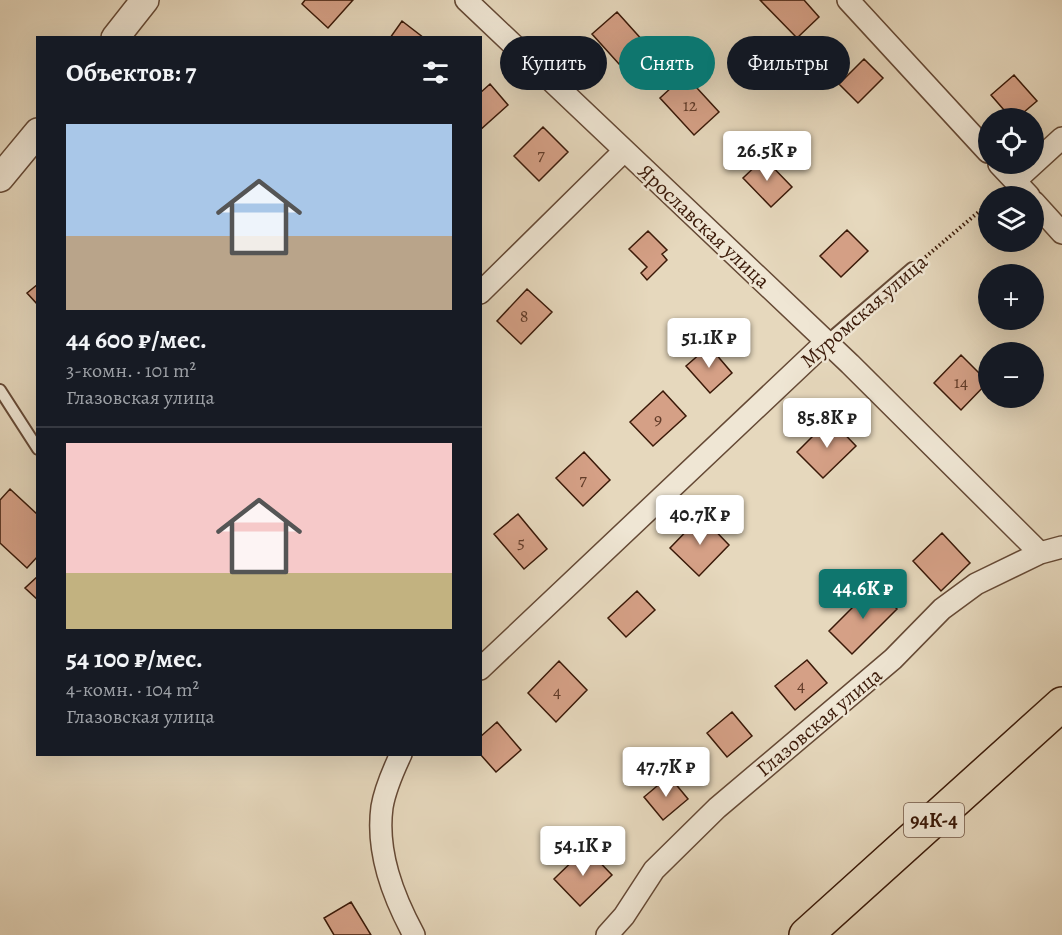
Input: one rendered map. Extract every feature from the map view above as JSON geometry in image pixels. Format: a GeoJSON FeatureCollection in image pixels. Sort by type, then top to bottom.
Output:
{"type":"FeatureCollection","features":[{"type":"Feature","properties":{"kind":"main road","name":"94К-4"},"geometry":{"type":"LineString","coordinates":[[806,935],[1062,704]]}},
{"type":"Feature","properties":{"kind":"street"},"geometry":{"type":"LineString","coordinates":[[117,36],[145,0]]}},
{"type":"Feature","properties":{"kind":"street","name":"Ярославская улица"},"geometry":{"type":"LineString","coordinates":[[466,0],[826,342],[1040,553]]}},
{"type":"Feature","properties":{"kind":"street"},"geometry":{"type":"LineString","coordinates":[[848,0],[978,141]]}},
{"type":"Feature","properties":{"kind":"street"},"geometry":{"type":"LineString","coordinates":[[0,178],[36,134]]}},
{"type":"Feature","properties":{"kind":"street"},"geometry":{"type":"LineString","coordinates":[[1024,186],[1062,138]]}},
{"type":"Feature","properties":{"kind":"street","name":"Ярославская улица"},"geometry":{"type":"LineString","coordinates":[[482,290],[624,151]]}},
{"type":"Feature","properties":{"kind":"street"},"geometry":{"type":"LineString","coordinates":[[1008,174],[1019,186]]}},
{"type":"Feature","properties":{"kind":"street"},"geometry":{"type":"LineString","coordinates":[[1044,213],[1062,233]]}},
{"type":"Feature","properties":{"kind":"street","name":"Муромская улица"},"geometry":{"type":"LineString","coordinates":[[482,667],[826,342]]}},
{"type":"Feature","properties":{"kind":"street","name":"Глазовская улица"},"geometry":{"type":"LineString","coordinates":[[607,935],[624,916],[654,870],[717,808],[893,659],[942,609],[976,584],[1040,553],[1062,547]]}},
{"type":"Feature","properties":{"kind":"street"},"geometry":{"type":"LineString","coordinates":[[400,756],[382,807],[382,844],[388,878],[414,935]]}},
{"type":"Feature","properties":{"kind":"lane","name":"Муромская улица"},"geometry":{"type":"LineString","coordinates":[[826,342],[912,268]]}},
{"type":"Feature","properties":{"kind":"lane"},"geometry":{"type":"LineString","coordinates":[[0,390],[36,446]]}},
{"type":"Feature","properties":{"kind":"path","name":"Муромская улица"},"geometry":{"type":"LineString","coordinates":[[912,268],[978,212]]}},
{"type":"Feature","properties":{"kind":"building"},"geometry":{"type":"Polygon","coordinates":[[[305,0],[353,0],[328,28],[302,4],[305,0]]]}},
{"type":"Feature","properties":{"kind":"building"},"geometry":{"type":"Polygon","coordinates":[[[760,0],[804,0],[819,17],[799,36],[795,36],[760,0]]]}},
{"type":"Feature","properties":{"kind":"building"},"geometry":{"type":"Polygon","coordinates":[[[617,12],[639,36],[619,36],[619,64],[607,51],[607,36],[592,34],[617,12]]]}},
{"type":"Feature","properties":{"kind":"building"},"geometry":{"type":"Polygon","coordinates":[[[402,21],[421,36],[391,36],[402,21]]]}},
{"type":"Feature","properties":{"kind":"building"},"geometry":{"type":"Polygon","coordinates":[[[864,59],[883,78],[858,103],[845,90],[850,90],[850,73],[864,59]]]}},
{"type":"Feature","properties":{"kind":"building"},"geometry":{"type":"Polygon","coordinates":[[[1014,75],[1037,101],[1029,108],[1002,108],[991,95],[1014,75]]]}},
{"type":"Feature","properties":{"kind":"building"},"geometry":{"type":"Polygon","coordinates":[[[490,84],[508,105],[482,128],[482,91],[490,84]]]}},
{"type":"Feature","properties":{"kind":"building"},"geometry":{"type":"Polygon","coordinates":[[[669,90],[699,90],[719,112],[694,135],[660,98],[669,90]]]}},
{"type":"Feature","properties":{"kind":"building"},"geometry":{"type":"Polygon","coordinates":[[[543,127],[568,152],[539,181],[514,156],[543,127]]]}},
{"type":"Feature","properties":{"kind":"building"},"geometry":{"type":"Polygon","coordinates":[[[764,158],[792,187],[771,207],[743,178],[764,158]]]}},
{"type":"Feature","properties":{"kind":"building"},"geometry":{"type":"Polygon","coordinates":[[[847,230],[868,251],[841,277],[820,256],[847,230]]]}},
{"type":"Feature","properties":{"kind":"building"},"geometry":{"type":"Polygon","coordinates":[[[648,231],[667,250],[662,254],[667,260],[647,280],[641,273],[647,267],[629,249],[648,231]]]}},
{"type":"Feature","properties":{"kind":"building"},"geometry":{"type":"Polygon","coordinates":[[[36,286],[36,303],[27,293],[36,286]]]}},
{"type":"Feature","properties":{"kind":"building"},"geometry":{"type":"Polygon","coordinates":[[[527,289],[552,312],[521,344],[497,321],[527,289]]]}},
{"type":"Feature","properties":{"kind":"building"},"geometry":{"type":"Polygon","coordinates":[[[709,346],[732,373],[710,393],[686,366],[709,346]]]}},
{"type":"Feature","properties":{"kind":"building"},"geometry":{"type":"Polygon","coordinates":[[[961,355],[978,372],[978,392],[961,410],[934,383],[961,355]]]}},
{"type":"Feature","properties":{"kind":"building"},"geometry":{"type":"Polygon","coordinates":[[[663,391],[686,416],[653,446],[630,422],[663,391]]]}},
{"type":"Feature","properties":{"kind":"building"},"geometry":{"type":"Polygon","coordinates":[[[830,419],[856,446],[823,478],[797,452],[830,419]]]}},
{"type":"Feature","properties":{"kind":"building"},"geometry":{"type":"Polygon","coordinates":[[[584,452],[610,480],[583,506],[556,478],[584,452]]]}},
{"type":"Feature","properties":{"kind":"building"},"geometry":{"type":"Polygon","coordinates":[[[10,489],[36,513],[36,558],[27,568],[0,543],[0,500],[10,489]]]}},
{"type":"Feature","properties":{"kind":"building"},"geometry":{"type":"Polygon","coordinates":[[[518,514],[547,549],[524,569],[494,534],[518,514]]]}},
{"type":"Feature","properties":{"kind":"building"},"geometry":{"type":"Polygon","coordinates":[[[701,516],[729,545],[699,576],[670,548],[701,516]]]}},
{"type":"Feature","properties":{"kind":"building"},"geometry":{"type":"Polygon","coordinates":[[[942,533],[970,563],[941,591],[913,561],[942,533]]]}},
{"type":"Feature","properties":{"kind":"building"},"geometry":{"type":"Polygon","coordinates":[[[36,578],[36,598],[25,588],[36,578]]]}},
{"type":"Feature","properties":{"kind":"building"},"geometry":{"type":"Polygon","coordinates":[[[874,586],[897,609],[852,654],[829,631],[874,586]]]}},
{"type":"Feature","properties":{"kind":"building"},"geometry":{"type":"Polygon","coordinates":[[[637,591],[655,610],[626,637],[608,618],[637,591]]]}},
{"type":"Feature","properties":{"kind":"building"},"geometry":{"type":"Polygon","coordinates":[[[807,660],[827,683],[795,710],[775,686],[807,660]]]}},
{"type":"Feature","properties":{"kind":"building"},"geometry":{"type":"Polygon","coordinates":[[[559,661],[587,690],[556,722],[528,693],[559,661]]]}},
{"type":"Feature","properties":{"kind":"building"},"geometry":{"type":"Polygon","coordinates":[[[732,712],[752,736],[727,757],[707,733],[732,712]]]}},
{"type":"Feature","properties":{"kind":"building"},"geometry":{"type":"Polygon","coordinates":[[[497,722],[521,750],[496,772],[482,756],[482,735],[497,722]]]}},
{"type":"Feature","properties":{"kind":"building"},"geometry":{"type":"Polygon","coordinates":[[[669,776],[688,799],[663,820],[644,797],[669,776]]]}},
{"type":"Feature","properties":{"kind":"building"},"geometry":{"type":"Polygon","coordinates":[[[586,848],[612,875],[580,906],[554,879],[586,848]]]}},
{"type":"Feature","properties":{"kind":"building"},"geometry":{"type":"Polygon","coordinates":[[[351,902],[371,935],[334,935],[324,918],[351,902]]]}}]}
